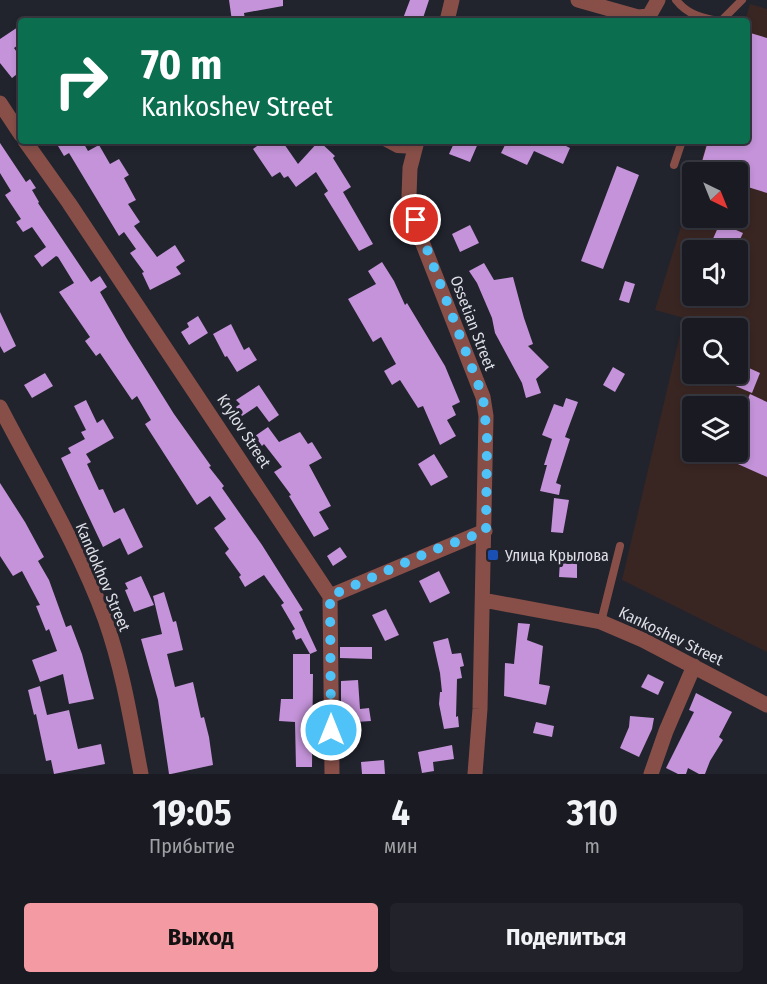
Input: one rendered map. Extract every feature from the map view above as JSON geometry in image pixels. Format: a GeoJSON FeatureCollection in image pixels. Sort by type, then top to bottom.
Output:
{"type":"FeatureCollection","features":[{"type":"Feature","properties":{"kind":"street"},"geometry":{"type":"LineString","coordinates":[[448,18],[452,0]]}},
{"type":"Feature","properties":{"kind":"street"},"geometry":{"type":"LineString","coordinates":[[578,0],[638,17],[649,16],[657,0]]}},
{"type":"Feature","properties":{"kind":"street"},"geometry":{"type":"LineString","coordinates":[[0,104],[18,131]]}},
{"type":"Feature","properties":{"kind":"street","name":"Krylov Street"},"geometry":{"type":"LineString","coordinates":[[27,144],[69,202],[330,596]]}},
{"type":"Feature","properties":{"kind":"street","name":"Ossetian Street"},"geometry":{"type":"LineString","coordinates":[[415,145],[408,184],[419,234],[483,397],[487,437],[480,709],[475,774]]}},
{"type":"Feature","properties":{"kind":"street","name":"Kandokhov Street"},"geometry":{"type":"LineString","coordinates":[[0,406],[63,529],[105,618],[127,695],[141,774]]}},
{"type":"Feature","properties":{"kind":"street"},"geometry":{"type":"LineString","coordinates":[[332,774],[330,596],[434,550],[486,531]]}},
{"type":"Feature","properties":{"kind":"street","name":"Kankoshev Street"},"geometry":{"type":"LineString","coordinates":[[483,600],[602,622],[643,640],[767,705]]}},
{"type":"Feature","properties":{"kind":"street"},"geometry":{"type":"LineString","coordinates":[[651,774],[666,731],[694,666]]}},
{"type":"Feature","properties":{"kind":"lane"},"geometry":{"type":"LineString","coordinates":[[676,0],[688,12],[705,18]]}},
{"type":"Feature","properties":{"kind":"lane"},"geometry":{"type":"LineString","coordinates":[[723,18],[742,0]]}},
{"type":"Feature","properties":{"kind":"lane"},"geometry":{"type":"LineString","coordinates":[[388,144],[397,149],[415,145]]}},
{"type":"Feature","properties":{"kind":"lane"},"geometry":{"type":"LineString","coordinates":[[674,165],[681,144]]}},
{"type":"Feature","properties":{"kind":"lane"},"geometry":{"type":"LineString","coordinates":[[602,622],[620,546]]}},
{"type":"Feature","properties":{"kind":"shaded area"},"geometry":{"type":"Polygon","coordinates":[[[750,4],[767,9],[767,652],[622,580],[682,326],[682,384],[748,384],[748,318],[684,318],[655,310],[682,223],[682,228],[748,228],[748,162],[701,162],[706,144],[750,144],[750,18],[746,18],[750,4]]]}},
{"type":"Feature","properties":{"kind":"building"},"geometry":{"type":"Polygon","coordinates":[[[229,0],[283,0],[283,6],[244,13],[245,18],[232,18],[229,0]]]}},
{"type":"Feature","properties":{"kind":"building"},"geometry":{"type":"Polygon","coordinates":[[[410,0],[429,0],[423,18],[403,18],[410,0]]]}},
{"type":"Feature","properties":{"kind":"building"},"geometry":{"type":"Polygon","coordinates":[[[18,27],[18,45],[14,48],[18,54],[18,73],[12,78],[0,63],[0,39],[18,27]]]}},
{"type":"Feature","properties":{"kind":"building"},"geometry":{"type":"Polygon","coordinates":[[[750,33],[767,38],[767,193],[748,187],[748,162],[702,162],[707,144],[750,144],[750,33]]]}},
{"type":"Feature","properties":{"kind":"building"},"geometry":{"type":"Polygon","coordinates":[[[0,143],[26,182],[30,179],[36,188],[32,190],[38,203],[91,282],[100,276],[107,287],[100,292],[127,339],[303,610],[299,612],[317,651],[310,654],[301,638],[296,640],[292,631],[295,629],[281,605],[284,603],[264,575],[245,587],[239,577],[241,575],[225,553],[229,549],[214,528],[226,519],[210,496],[197,505],[145,424],[151,420],[137,396],[132,400],[100,353],[96,356],[85,341],[90,337],[59,292],[74,283],[56,256],[42,267],[34,256],[46,247],[32,227],[23,232],[16,222],[21,219],[5,195],[11,191],[0,173],[0,143]]]}},
{"type":"Feature","properties":{"kind":"building"},"geometry":{"type":"Polygon","coordinates":[[[57,144],[84,144],[88,151],[99,145],[110,164],[119,159],[129,175],[124,178],[136,200],[128,204],[140,222],[134,226],[157,257],[175,245],[185,261],[176,267],[181,274],[150,290],[142,273],[144,272],[130,253],[136,249],[124,232],[119,236],[69,153],[64,156],[57,144]]]}},
{"type":"Feature","properties":{"kind":"building"},"geometry":{"type":"Polygon","coordinates":[[[260,144],[284,144],[298,164],[316,144],[322,144],[335,156],[333,158],[351,187],[343,192],[373,244],[359,251],[324,194],[328,191],[316,172],[296,187],[288,176],[284,178],[280,172],[272,177],[253,149],[260,144]]]}},
{"type":"Feature","properties":{"kind":"building"},"geometry":{"type":"Polygon","coordinates":[[[454,144],[478,144],[470,162],[449,154],[454,144]]]}},
{"type":"Feature","properties":{"kind":"building"},"geometry":{"type":"Polygon","coordinates":[[[506,144],[562,144],[570,148],[563,164],[534,151],[527,165],[501,153],[506,144]]]}},
{"type":"Feature","properties":{"kind":"building"},"geometry":{"type":"Polygon","coordinates":[[[617,166],[639,175],[603,269],[581,261],[617,166]]]}},
{"type":"Feature","properties":{"kind":"building"},"geometry":{"type":"Polygon","coordinates":[[[470,225],[479,243],[460,252],[452,234],[470,225]]]}},
{"type":"Feature","properties":{"kind":"building"},"geometry":{"type":"Polygon","coordinates":[[[718,228],[732,228],[743,233],[740,240],[712,240],[718,228]]]}},
{"type":"Feature","properties":{"kind":"building"},"geometry":{"type":"Polygon","coordinates":[[[382,262],[405,305],[407,303],[445,366],[460,402],[452,406],[456,415],[447,420],[456,436],[440,445],[423,406],[418,408],[400,380],[392,385],[384,371],[396,364],[381,337],[373,342],[348,299],[376,284],[368,271],[382,262]]]}},
{"type":"Feature","properties":{"kind":"building"},"geometry":{"type":"Polygon","coordinates":[[[484,263],[494,280],[513,277],[533,344],[528,346],[549,367],[536,379],[541,393],[526,398],[522,383],[495,333],[492,318],[477,283],[469,271],[484,263]]]}},
{"type":"Feature","properties":{"kind":"building"},"geometry":{"type":"Polygon","coordinates":[[[625,281],[635,284],[629,303],[619,300],[625,281]]]}},
{"type":"Feature","properties":{"kind":"building"},"geometry":{"type":"Polygon","coordinates":[[[0,312],[16,346],[4,353],[0,346],[0,312]]]}},
{"type":"Feature","properties":{"kind":"building"},"geometry":{"type":"Polygon","coordinates":[[[198,316],[208,333],[189,345],[181,332],[189,327],[187,323],[198,316]]]}},
{"type":"Feature","properties":{"kind":"building"},"geometry":{"type":"Polygon","coordinates":[[[231,324],[244,350],[249,347],[257,360],[237,372],[227,356],[225,357],[213,334],[231,324]]]}},
{"type":"Feature","properties":{"kind":"building"},"geometry":{"type":"Polygon","coordinates":[[[613,367],[625,374],[615,392],[603,385],[613,367]]]}},
{"type":"Feature","properties":{"kind":"building"},"geometry":{"type":"Polygon","coordinates":[[[748,368],[760,373],[752,393],[731,384],[748,384],[748,368]]]}},
{"type":"Feature","properties":{"kind":"building"},"geometry":{"type":"Polygon","coordinates":[[[45,373],[53,386],[32,398],[24,385],[45,373]]]}},
{"type":"Feature","properties":{"kind":"building"},"geometry":{"type":"Polygon","coordinates":[[[259,385],[279,415],[269,422],[257,406],[242,416],[236,407],[240,404],[236,400],[259,385]]]}},
{"type":"Feature","properties":{"kind":"building"},"geometry":{"type":"Polygon","coordinates":[[[750,394],[767,402],[767,477],[733,462],[748,462],[748,398],[750,394]]]}},
{"type":"Feature","properties":{"kind":"building"},"geometry":{"type":"Polygon","coordinates":[[[566,398],[578,402],[565,437],[570,439],[556,483],[561,485],[559,495],[540,491],[547,465],[544,465],[552,439],[542,435],[554,404],[563,407],[566,398]]]}},
{"type":"Feature","properties":{"kind":"building"},"geometry":{"type":"Polygon","coordinates":[[[86,400],[97,423],[103,419],[114,438],[86,454],[91,462],[87,464],[99,490],[103,489],[114,513],[124,508],[143,547],[128,555],[120,538],[103,547],[61,458],[71,453],[68,448],[85,439],[81,432],[86,430],[74,406],[86,400]]]}},
{"type":"Feature","properties":{"kind":"building"},"geometry":{"type":"Polygon","coordinates":[[[268,427],[279,442],[300,432],[308,444],[312,442],[322,458],[309,465],[331,506],[319,512],[329,529],[314,537],[289,496],[291,495],[274,472],[282,467],[255,436],[268,427]]]}},
{"type":"Feature","properties":{"kind":"building"},"geometry":{"type":"Polygon","coordinates":[[[434,454],[448,477],[431,486],[418,464],[434,454]]]}},
{"type":"Feature","properties":{"kind":"building"},"geometry":{"type":"Polygon","coordinates":[[[0,483],[44,557],[38,561],[49,580],[66,627],[71,625],[82,654],[94,699],[69,704],[63,674],[40,682],[32,660],[57,651],[49,629],[46,631],[36,606],[40,605],[22,571],[13,576],[0,556],[0,483]]]}},
{"type":"Feature","properties":{"kind":"building"},"geometry":{"type":"Polygon","coordinates":[[[554,498],[569,500],[563,533],[551,532],[554,498]]]}},
{"type":"Feature","properties":{"kind":"building"},"geometry":{"type":"Polygon","coordinates":[[[340,547],[347,557],[333,566],[327,556],[340,547]]]}},
{"type":"Feature","properties":{"kind":"building"},"geometry":{"type":"Polygon","coordinates":[[[560,560],[577,561],[577,578],[559,577],[560,560]]]}},
{"type":"Feature","properties":{"kind":"building"},"geometry":{"type":"Polygon","coordinates":[[[439,571],[450,593],[430,603],[419,581],[439,571]]]}},
{"type":"Feature","properties":{"kind":"building"},"geometry":{"type":"Polygon","coordinates":[[[141,576],[154,605],[134,612],[125,590],[128,589],[125,583],[141,576]]]}},
{"type":"Feature","properties":{"kind":"building"},"geometry":{"type":"Polygon","coordinates":[[[164,592],[173,622],[176,621],[183,650],[167,654],[175,687],[193,682],[201,718],[204,717],[209,737],[213,765],[171,774],[169,774],[158,700],[141,639],[162,634],[153,596],[164,592]]]}},
{"type":"Feature","properties":{"kind":"building"},"geometry":{"type":"Polygon","coordinates":[[[386,609],[399,635],[385,641],[372,615],[386,609]]]}},
{"type":"Feature","properties":{"kind":"building"},"geometry":{"type":"Polygon","coordinates":[[[518,623],[530,624],[527,640],[543,646],[539,684],[550,686],[546,705],[504,696],[505,663],[514,664],[518,623]]]}},
{"type":"Feature","properties":{"kind":"building"},"geometry":{"type":"Polygon","coordinates":[[[448,638],[452,654],[461,653],[464,666],[460,667],[462,678],[457,679],[456,717],[458,716],[459,727],[444,729],[439,704],[440,692],[442,692],[440,673],[433,642],[448,638]]]}},
{"type":"Feature","properties":{"kind":"building"},"geometry":{"type":"Polygon","coordinates":[[[340,647],[372,647],[372,659],[340,658],[340,647]]]}},
{"type":"Feature","properties":{"kind":"building"},"geometry":{"type":"Polygon","coordinates":[[[293,654],[310,654],[310,674],[313,674],[312,767],[296,767],[295,722],[279,721],[281,699],[293,699],[293,654]]]}},
{"type":"Feature","properties":{"kind":"building"},"geometry":{"type":"Polygon","coordinates":[[[648,674],[664,682],[658,695],[641,687],[648,674]]]}},
{"type":"Feature","properties":{"kind":"building"},"geometry":{"type":"Polygon","coordinates":[[[358,680],[360,709],[369,708],[371,721],[341,723],[341,681],[358,680]]]}},
{"type":"Feature","properties":{"kind":"building"},"geometry":{"type":"Polygon","coordinates":[[[40,686],[47,715],[69,710],[78,749],[101,744],[105,764],[54,774],[51,760],[46,761],[36,714],[34,715],[28,690],[40,686]]]}},
{"type":"Feature","properties":{"kind":"building"},"geometry":{"type":"Polygon","coordinates":[[[696,693],[732,712],[719,737],[723,740],[705,774],[699,774],[688,768],[686,774],[678,774],[666,768],[694,712],[689,710],[696,693]]]}},
{"type":"Feature","properties":{"kind":"building"},"geometry":{"type":"Polygon","coordinates":[[[630,716],[654,718],[652,729],[639,757],[620,748],[629,727],[630,716]]]}},
{"type":"Feature","properties":{"kind":"building"},"geometry":{"type":"Polygon","coordinates":[[[536,722],[554,726],[552,737],[533,733],[536,722]]]}},
{"type":"Feature","properties":{"kind":"building"},"geometry":{"type":"Polygon","coordinates":[[[452,745],[454,759],[433,762],[434,771],[422,773],[418,752],[452,745]]]}},
{"type":"Feature","properties":{"kind":"building"},"geometry":{"type":"Polygon","coordinates":[[[384,760],[385,774],[362,774],[361,762],[384,760]]]}},
{"type":"Feature","properties":{"kind":"place","name":"Улица Крылова"},"geometry":{"type":"Point","coordinates":[493,555]}},
{"type":"Feature","properties":{"kind":"route"},"geometry":{"type":"LineString","coordinates":[[331,730],[330,596],[434,550],[486,531],[487,437],[483,397],[419,234],[416,220]]}}]}
